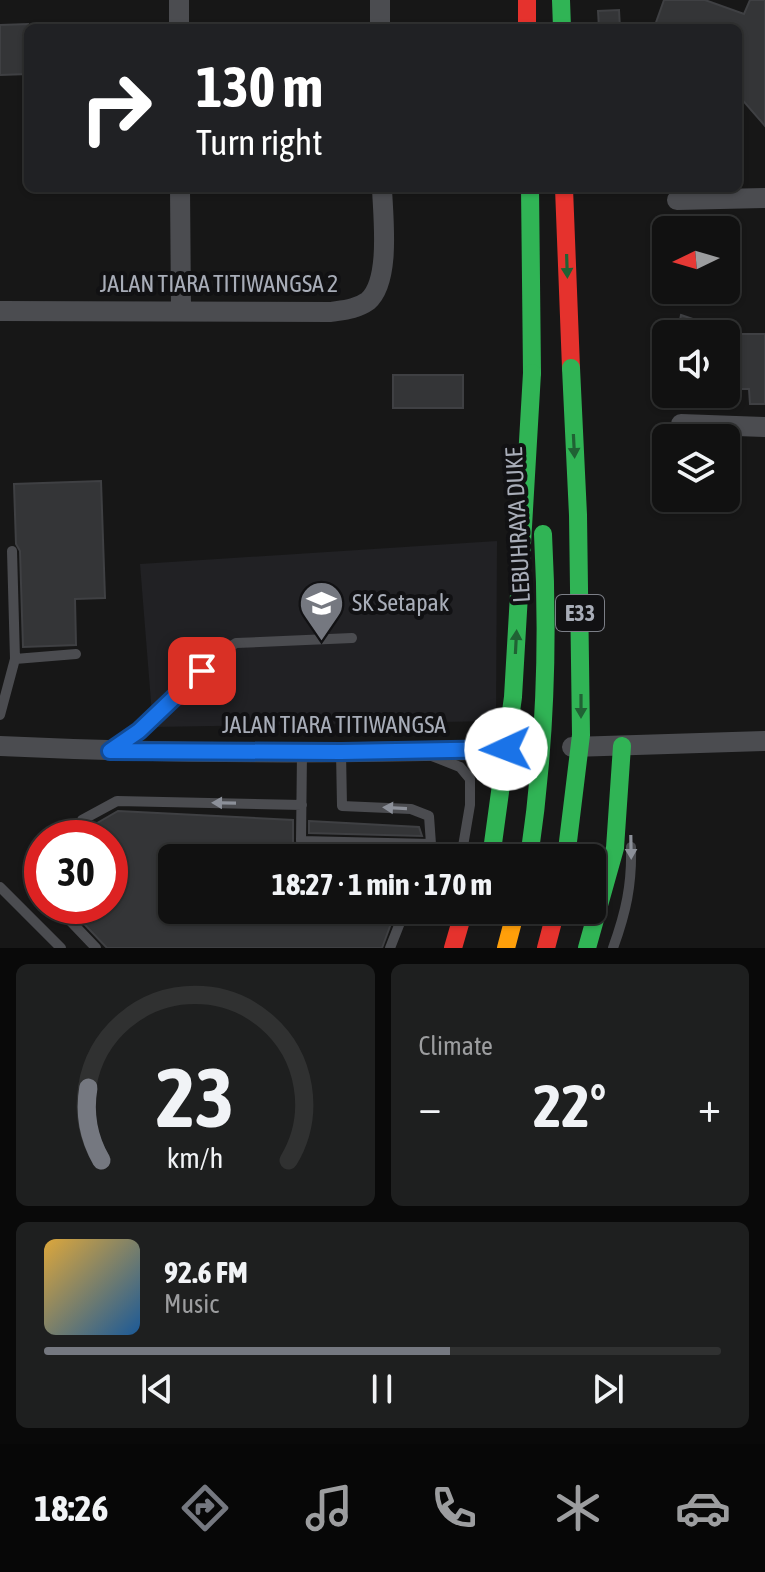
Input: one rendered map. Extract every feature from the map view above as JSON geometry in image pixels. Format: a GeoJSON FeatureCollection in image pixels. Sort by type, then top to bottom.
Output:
{"type":"FeatureCollection","features":[{"type":"Feature","properties":{"kind":"highway"},"geometry":{"type":"LineString","coordinates":[[527,0],[527,24]]}},
{"type":"Feature","properties":{"kind":"highway"},"geometry":{"type":"LineString","coordinates":[[561,0],[562,24]]}},
{"type":"Feature","properties":{"kind":"highway","name":"LEBUHRAYA DUKE"},"geometry":{"type":"LineString","coordinates":[[530,192],[532,373],[546,576],[548,657],[540,789],[531,844]]}},
{"type":"Feature","properties":{"kind":"highway","name":"E33"},"geometry":{"type":"LineString","coordinates":[[564,192],[578,515],[581,735],[568,844]]}},
{"type":"Feature","properties":{"kind":"highway"},"geometry":{"type":"LineString","coordinates":[[493,844],[513,697],[532,373]]}},
{"type":"Feature","properties":{"kind":"highway"},"geometry":{"type":"LineString","coordinates":[[590,941],[615,848],[623,770],[622,746]]}},
{"type":"Feature","properties":{"kind":"highway"},"geometry":{"type":"LineString","coordinates":[[480,844],[484,833],[498,820],[512,813],[540,810],[566,817],[590,831],[602,844]]}},
{"type":"Feature","properties":{"kind":"highway"},"geometry":{"type":"LineString","coordinates":[[606,853],[609,859],[608,878]]}},
{"type":"Feature","properties":{"kind":"highway"},"geometry":{"type":"LineString","coordinates":[[453,948],[460,924]]}},
{"type":"Feature","properties":{"kind":"highway"},"geometry":{"type":"LineString","coordinates":[[471,948],[477,924]]}},
{"type":"Feature","properties":{"kind":"highway"},"geometry":{"type":"LineString","coordinates":[[506,948],[512,924]]}},
{"type":"Feature","properties":{"kind":"highway"},"geometry":{"type":"LineString","coordinates":[[546,948],[552,924]]}},
{"type":"Feature","properties":{"kind":"street"},"geometry":{"type":"LineString","coordinates":[[179,0],[179,24]]}},
{"type":"Feature","properties":{"kind":"street"},"geometry":{"type":"LineString","coordinates":[[380,0],[380,24]]}},
{"type":"Feature","properties":{"kind":"street"},"geometry":{"type":"LineString","coordinates":[[180,192],[181,309]]}},
{"type":"Feature","properties":{"kind":"street","name":"JALAN TIARA TITIWANGSA 2"},"geometry":{"type":"LineString","coordinates":[[0,311],[181,309],[331,312],[351,309],[368,301],[379,285],[383,262],[382,192]]}},
{"type":"Feature","properties":{"kind":"street"},"geometry":{"type":"LineString","coordinates":[[677,200],[764,196]]}},
{"type":"Feature","properties":{"kind":"street"},"geometry":{"type":"LineString","coordinates":[[740,426],[765,427]]}},
{"type":"Feature","properties":{"kind":"street","name":"JALAN TIARA TITIWANGSA"},"geometry":{"type":"LineString","coordinates":[[0,746],[110,751],[418,752],[765,741]]}},
{"type":"Feature","properties":{"kind":"lane"},"geometry":{"type":"LineString","coordinates":[[0,715],[15,659],[12,551]]}},
{"type":"Feature","properties":{"kind":"lane"},"geometry":{"type":"LineString","coordinates":[[110,751],[139,731],[223,651],[236,643],[352,638]]}},
{"type":"Feature","properties":{"kind":"lane"},"geometry":{"type":"LineString","coordinates":[[15,659],[76,654]]}},
{"type":"Feature","properties":{"kind":"lane"},"geometry":{"type":"LineString","coordinates":[[302,752],[301,841],[431,844],[429,816],[411,809],[342,806],[341,752]]}},
{"type":"Feature","properties":{"kind":"lane"},"geometry":{"type":"LineString","coordinates":[[418,752],[460,767],[470,779],[470,805],[463,844]]}},
{"type":"Feature","properties":{"kind":"lane"},"geometry":{"type":"LineString","coordinates":[[623,770],[631,794]]}},
{"type":"Feature","properties":{"kind":"lane"},"geometry":{"type":"LineString","coordinates":[[82,820],[117,801],[302,805]]}},
{"type":"Feature","properties":{"kind":"lane"},"geometry":{"type":"LineString","coordinates":[[613,948],[631,885],[631,833]]}},
{"type":"Feature","properties":{"kind":"lane"},"geometry":{"type":"LineString","coordinates":[[0,887],[61,948]]}},
{"type":"Feature","properties":{"kind":"lane"},"geometry":{"type":"LineString","coordinates":[[73,924],[96,948]]}},
{"type":"Feature","properties":{"kind":"lane"},"geometry":{"type":"LineString","coordinates":[[390,948],[399,924]]}},
{"type":"Feature","properties":{"kind":"shaded area","name":"SK Setapak"},"geometry":{"type":"Polygon","coordinates":[[[497,541],[496,721],[153,727],[140,564],[497,541]]]}},
{"type":"Feature","properties":{"kind":"building"},"geometry":{"type":"Polygon","coordinates":[[[664,0],[705,0],[744,14],[750,0],[765,0],[765,126],[742,100],[742,24],[655,24],[664,0]]]}},
{"type":"Feature","properties":{"kind":"building"},"geometry":{"type":"Polygon","coordinates":[[[619,10],[620,24],[599,24],[598,11],[619,10]]]}},
{"type":"Feature","properties":{"kind":"building"},"geometry":{"type":"Polygon","coordinates":[[[24,24],[24,74],[0,75],[0,25],[24,24]]]}},
{"type":"Feature","properties":{"kind":"building"},"geometry":{"type":"Polygon","coordinates":[[[740,334],[765,334],[765,404],[750,404],[749,389],[740,389],[740,334]]]}},
{"type":"Feature","properties":{"kind":"building"},"geometry":{"type":"Polygon","coordinates":[[[393,375],[463,375],[463,408],[393,408],[393,375]]]}},
{"type":"Feature","properties":{"kind":"building"},"geometry":{"type":"Polygon","coordinates":[[[101,481],[105,598],[75,599],[76,645],[23,647],[14,484],[101,481]]]}},
{"type":"Feature","properties":{"kind":"building"},"geometry":{"type":"Polygon","coordinates":[[[118,811],[293,820],[295,844],[158,844],[158,924],[391,924],[382,948],[107,948],[84,924],[128,924],[128,820],[102,820],[118,811]]]}},
{"type":"Feature","properties":{"kind":"building"},"geometry":{"type":"Polygon","coordinates":[[[309,821],[419,827],[422,836],[309,833],[309,821]]]}},
{"type":"Feature","properties":{"kind":"traffic: fast"},"geometry":{"type":"LineString","coordinates":[[561,0],[562,24]]}},
{"type":"Feature","properties":{"kind":"traffic: fast"},"geometry":{"type":"LineString","coordinates":[[530,192],[532,373]]}},
{"type":"Feature","properties":{"kind":"traffic: fast"},"geometry":{"type":"LineString","coordinates":[[568,844],[581,735],[578,515],[571,368]]}},
{"type":"Feature","properties":{"kind":"traffic: fast"},"geometry":{"type":"LineString","coordinates":[[493,844],[513,697],[532,373]]}},
{"type":"Feature","properties":{"kind":"traffic: fast"},"geometry":{"type":"LineString","coordinates":[[531,844],[544,696],[546,615],[543,534]]}},
{"type":"Feature","properties":{"kind":"traffic: fast"},"geometry":{"type":"LineString","coordinates":[[587,948],[615,848],[622,746]]}},
{"type":"Feature","properties":{"kind":"traffic: slow"},"geometry":{"type":"LineString","coordinates":[[506,948],[512,924]]}},
{"type":"Feature","properties":{"kind":"traffic: jam"},"geometry":{"type":"LineString","coordinates":[[527,0],[527,24]]}},
{"type":"Feature","properties":{"kind":"traffic: jam"},"geometry":{"type":"LineString","coordinates":[[564,192],[571,368]]}},
{"type":"Feature","properties":{"kind":"traffic: jam"},"geometry":{"type":"LineString","coordinates":[[453,948],[460,924]]}},
{"type":"Feature","properties":{"kind":"traffic: jam"},"geometry":{"type":"LineString","coordinates":[[546,948],[552,924]]}},
{"type":"Feature","properties":{"kind":"place","name":"SK Setapak"},"geometry":{"type":"Point","coordinates":[321,642]}},
{"type":"Feature","properties":{"kind":"route"},"geometry":{"type":"LineString","coordinates":[[202,671],[139,731],[110,751],[418,752],[506,749]]}}]}
